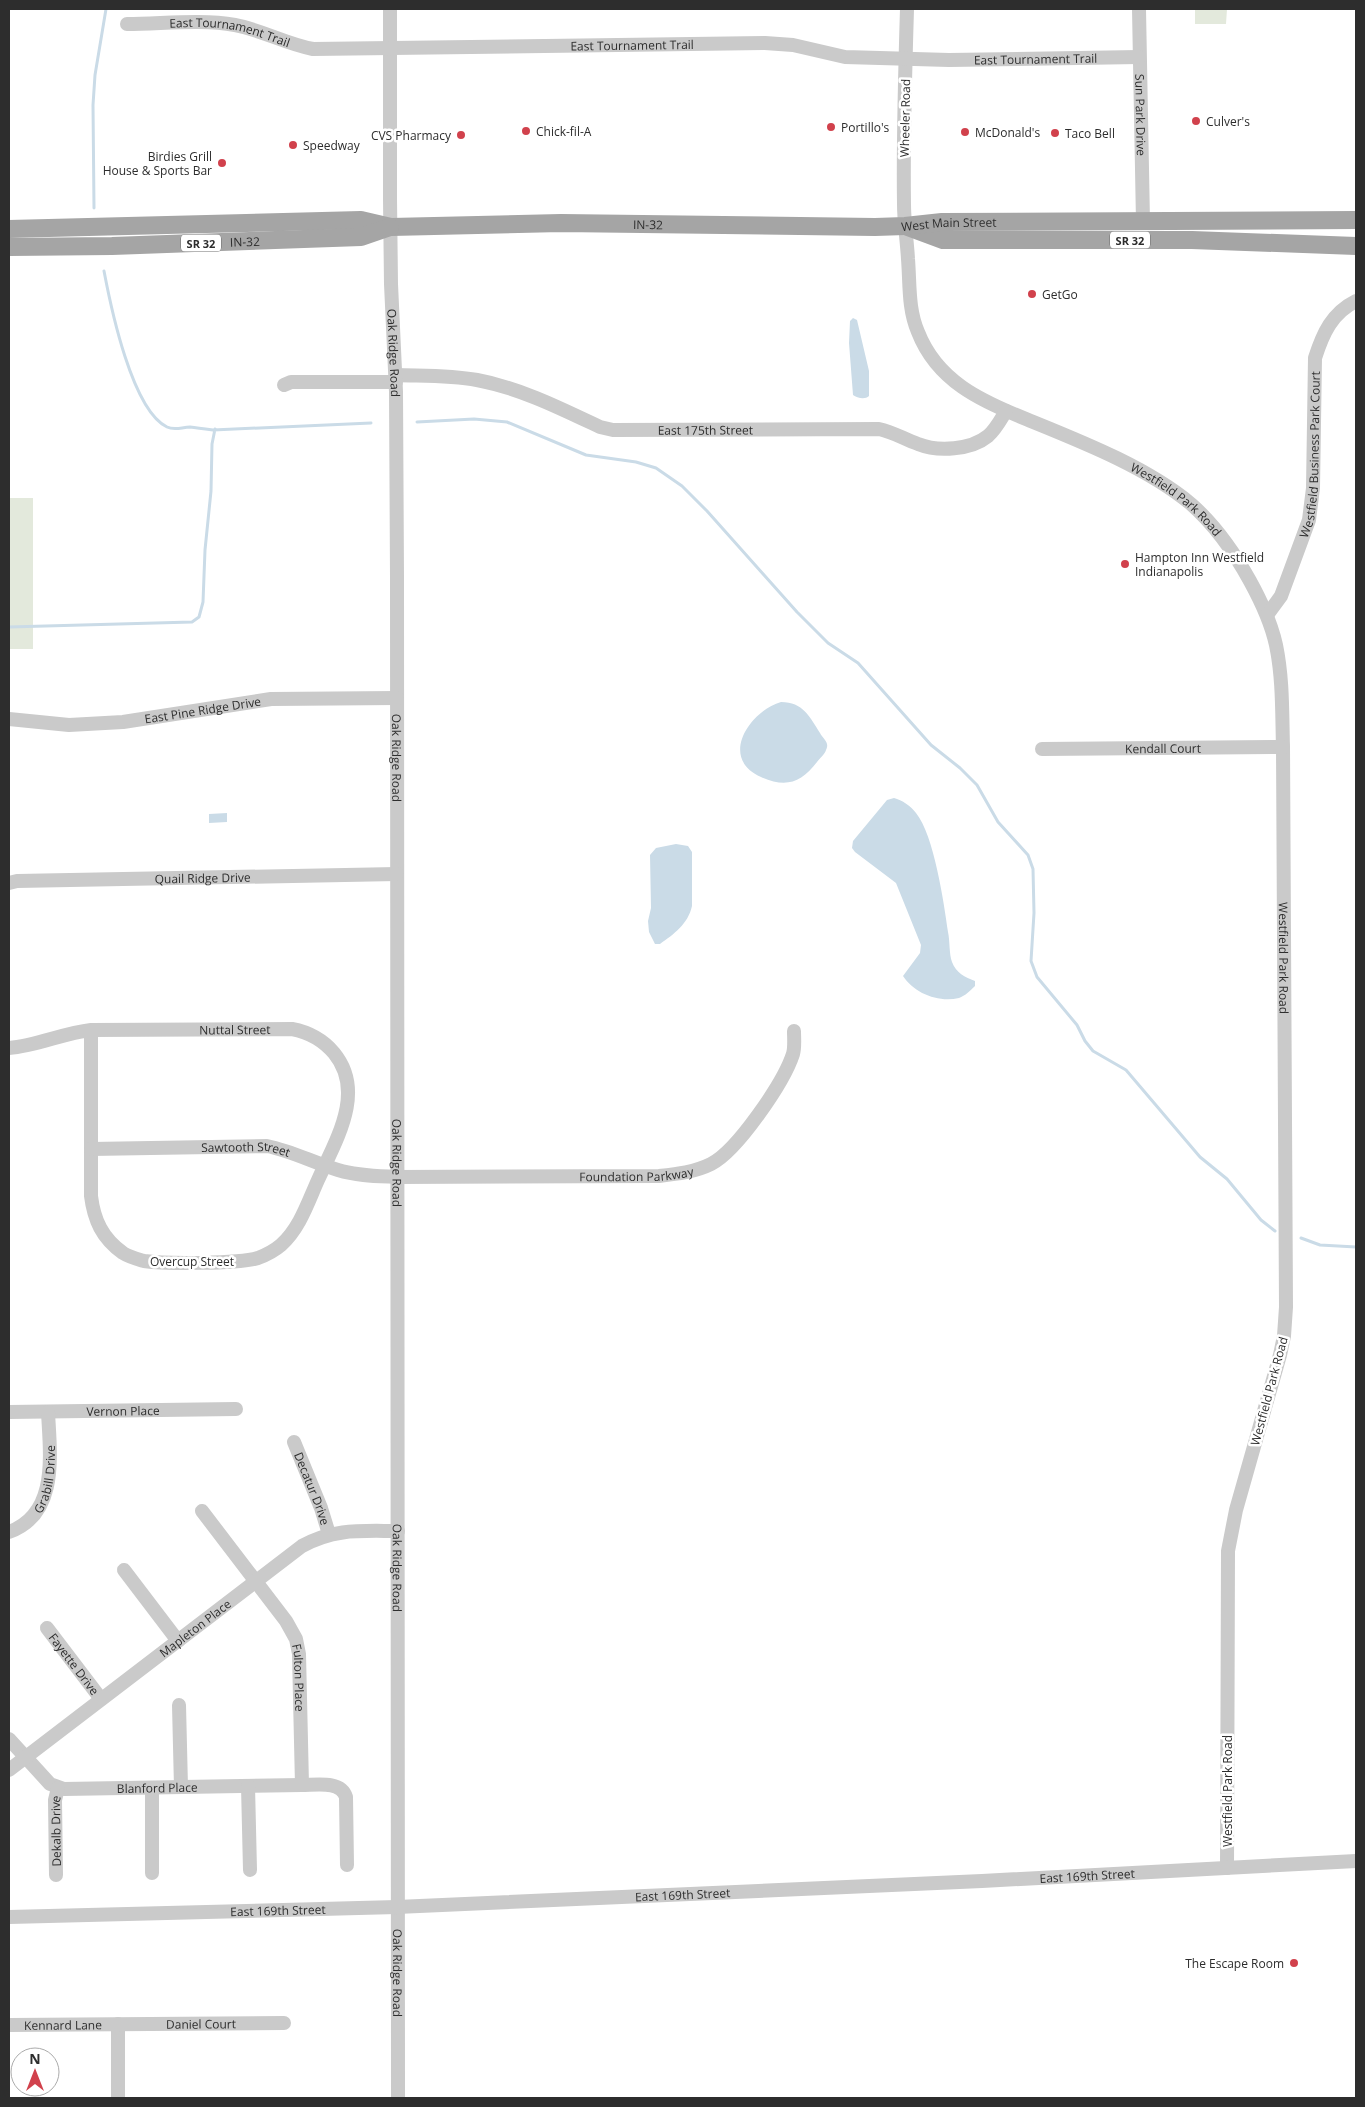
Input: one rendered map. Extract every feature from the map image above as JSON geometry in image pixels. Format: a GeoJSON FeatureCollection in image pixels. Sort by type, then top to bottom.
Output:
{"type":"FeatureCollection","features":[{"type":"Feature","properties":{"kind":"main road","name":"IN-32"},"geometry":{"type":"LineString","coordinates":[[9,229],[361,220],[390,227],[552,223],[905,226]]}},
{"type":"Feature","properties":{"kind":"main road","name":"West Main Street"},"geometry":{"type":"LineString","coordinates":[[905,226],[942,222],[1356,220]]}},
{"type":"Feature","properties":{"kind":"main road","name":"West Main Street"},"geometry":{"type":"LineString","coordinates":[[905,226],[943,240],[1192,240],[1356,246]]}},
{"type":"Feature","properties":{"kind":"main road","name":"IN-32"},"geometry":{"type":"LineString","coordinates":[[9,247],[130,246],[361,237],[390,227]]}},
{"type":"Feature","properties":{"kind":"street","name":"Oak Ridge Road"},"geometry":{"type":"LineString","coordinates":[[390,9],[390,227],[396,379],[398,2098]]}},
{"type":"Feature","properties":{"kind":"street","name":"Wheeler Road"},"geometry":{"type":"LineString","coordinates":[[905,226],[907,9]]}},
{"type":"Feature","properties":{"kind":"street","name":"Sun Park Drive"},"geometry":{"type":"LineString","coordinates":[[1139,9],[1143,222]]}},
{"type":"Feature","properties":{"kind":"street","name":"East Tournament Trail"},"geometry":{"type":"LineString","coordinates":[[127,24],[215,23],[246,27],[296,45],[313,49],[765,43],[793,45],[846,57],[958,60],[1139,58]]}},
{"type":"Feature","properties":{"kind":"street","name":"Westfield Park Road"},"geometry":{"type":"LineString","coordinates":[[905,226],[910,299],[917,332],[938,366],[951,380],[978,399],[1133,467],[1190,504],[1218,532],[1231,549],[1267,615],[1276,645],[1280,669],[1283,747],[1286,1223],[1284,1336],[1236,1510],[1228,1550],[1227,1868]]}},
{"type":"Feature","properties":{"kind":"street","name":"Westfield Business Park Court"},"geometry":{"type":"LineString","coordinates":[[1267,615],[1281,596],[1309,520],[1313,488],[1315,358],[1321,339],[1332,319],[1356,301]]}},
{"type":"Feature","properties":{"kind":"street","name":"East 175th Street"},"geometry":{"type":"LineString","coordinates":[[284,385],[290,382],[443,376],[477,380],[524,393],[600,427],[613,430],[879,429],[891,432],[920,445],[950,448],[965,446],[990,435],[1006,411]]}},
{"type":"Feature","properties":{"kind":"street","name":"East Pine Ridge Drive"},"geometry":{"type":"LineString","coordinates":[[9,719],[68,725],[122,722],[271,699],[397,698]]}},
{"type":"Feature","properties":{"kind":"street","name":"Kendall Court"},"geometry":{"type":"LineString","coordinates":[[1042,749],[1283,747]]}},
{"type":"Feature","properties":{"kind":"street","name":"Quail Ridge Drive"},"geometry":{"type":"LineString","coordinates":[[9,883],[17,881],[397,874]]}},
{"type":"Feature","properties":{"kind":"street","name":"Nuttal Street"},"geometry":{"type":"LineString","coordinates":[[9,1048],[32,1045],[66,1034],[91,1030],[276,1029],[301,1031],[317,1038],[336,1055],[349,1083],[346,1115],[325,1166]]}},
{"type":"Feature","properties":{"kind":"street","name":"Overcup Street"},"geometry":{"type":"LineString","coordinates":[[91,1030],[90,1196],[99,1228],[113,1245],[124,1253],[136,1259],[153,1261],[241,1261],[256,1258],[273,1251],[296,1228],[325,1166]]}},
{"type":"Feature","properties":{"kind":"street","name":"Foundation Parkway"},"geometry":{"type":"LineString","coordinates":[[397,1178],[659,1176],[690,1172],[712,1164],[724,1156],[743,1134],[781,1080],[793,1053],[794,1031]]}},
{"type":"Feature","properties":{"kind":"street","name":"Sawtooth Street"},"geometry":{"type":"LineString","coordinates":[[91,1149],[258,1145],[282,1149],[325,1166],[350,1173],[397,1178]]}},
{"type":"Feature","properties":{"kind":"street","name":"Vernon Place"},"geometry":{"type":"LineString","coordinates":[[9,1412],[236,1409]]}},
{"type":"Feature","properties":{"kind":"street","name":"Grabill Drive"},"geometry":{"type":"LineString","coordinates":[[9,1532],[25,1524],[35,1514],[47,1487],[50,1459],[48,1412]]}},
{"type":"Feature","properties":{"kind":"street","name":"Decatur Drive"},"geometry":{"type":"LineString","coordinates":[[294,1442],[321,1508],[329,1534]]}},
{"type":"Feature","properties":{"kind":"street","name":"Fulton Place"},"geometry":{"type":"LineString","coordinates":[[202,1511],[286,1621],[298,1648],[302,1785]]}},
{"type":"Feature","properties":{"kind":"street","name":"Mapleton Place"},"geometry":{"type":"LineString","coordinates":[[9,1770],[302,1546],[329,1534],[339,1532],[398,1531]]}},
{"type":"Feature","properties":{"kind":"street"},"geometry":{"type":"LineString","coordinates":[[124,1570],[178,1641]]}},
{"type":"Feature","properties":{"kind":"street","name":"Fayette Drive"},"geometry":{"type":"LineString","coordinates":[[47,1628],[101,1700]]}},
{"type":"Feature","properties":{"kind":"street"},"geometry":{"type":"LineString","coordinates":[[179,1705],[180,1787]]}},
{"type":"Feature","properties":{"kind":"street"},"geometry":{"type":"LineString","coordinates":[[9,1739],[50,1784],[58,1788]]}},
{"type":"Feature","properties":{"kind":"street"},"geometry":{"type":"LineString","coordinates":[[248,1786],[250,1870]]}},
{"type":"Feature","properties":{"kind":"street","name":"Blanford Place"},"geometry":{"type":"LineString","coordinates":[[58,1788],[333,1786],[344,1793],[347,1865]]}},
{"type":"Feature","properties":{"kind":"street","name":"Dekalb Drive"},"geometry":{"type":"LineString","coordinates":[[56,1875],[55,1800],[58,1788]]}},
{"type":"Feature","properties":{"kind":"street"},"geometry":{"type":"LineString","coordinates":[[152,1788],[152,1874]]}},
{"type":"Feature","properties":{"kind":"street","name":"East 169th Street"},"geometry":{"type":"LineString","coordinates":[[9,1917],[397,1907],[1356,1861]]}},
{"type":"Feature","properties":{"kind":"street","name":"Daniel Court"},"geometry":{"type":"LineString","coordinates":[[118,2024],[284,2023]]}},
{"type":"Feature","properties":{"kind":"street"},"geometry":{"type":"LineString","coordinates":[[118,2024],[118,2098]]}},
{"type":"Feature","properties":{"kind":"street","name":"Kennard Lane"},"geometry":{"type":"LineString","coordinates":[[9,2025],[118,2024]]}},
{"type":"Feature","properties":{"kind":"shaded area"},"geometry":{"type":"Polygon","coordinates":[[[1195,9],[1227,9],[1226,24],[1195,24],[1195,9]]]}},
{"type":"Feature","properties":{"kind":"shaded area"},"geometry":{"type":"Polygon","coordinates":[[[9,498],[33,498],[33,649],[9,649],[9,498]]]}},
{"type":"Feature","properties":{"kind":"water"},"geometry":{"type":"Polygon","coordinates":[[[853,318],[857,320],[869,371],[869,396],[865,398],[853,395],[849,343],[850,321],[853,318]]]}},
{"type":"Feature","properties":{"kind":"water"},"geometry":{"type":"Polygon","coordinates":[[[781,702],[795,705],[805,712],[813,721],[827,745],[824,754],[805,775],[792,782],[785,783],[761,777],[748,769],[742,759],[740,747],[743,736],[759,715],[769,707],[781,702]]]}},
{"type":"Feature","properties":{"kind":"water"},"geometry":{"type":"Polygon","coordinates":[[[894,798],[912,808],[922,823],[937,870],[952,962],[958,972],[975,981],[975,986],[959,998],[943,999],[927,995],[913,987],[903,976],[920,953],[921,945],[896,883],[852,848],[853,841],[887,800],[894,798]]]}},
{"type":"Feature","properties":{"kind":"water"},"geometry":{"type":"Polygon","coordinates":[[[227,813],[227,822],[209,823],[209,814],[227,813]]]}},
{"type":"Feature","properties":{"kind":"water"},"geometry":{"type":"Polygon","coordinates":[[[676,844],[688,846],[692,852],[692,906],[680,928],[660,944],[655,944],[649,932],[648,921],[651,908],[650,855],[656,848],[676,844]]]}},
{"type":"Feature","properties":{"kind":"waterway"},"geometry":{"type":"LineString","coordinates":[[94,208],[93,105],[95,75],[106,9]]}},
{"type":"Feature","properties":{"kind":"waterway"},"geometry":{"type":"LineString","coordinates":[[104,271],[118,332],[134,380],[143,401],[155,417],[167,427],[213,430],[371,423]]}},
{"type":"Feature","properties":{"kind":"waterway"},"geometry":{"type":"LineString","coordinates":[[417,422],[474,419],[507,422],[586,455],[636,462],[656,468],[682,486],[707,511],[797,612],[828,643],[858,663],[931,745],[960,768],[977,785],[998,822],[1028,855],[1033,869],[1034,913],[1031,961],[1037,977],[1077,1025],[1085,1041],[1093,1051],[1126,1070],[1200,1157],[1227,1179],[1261,1220],[1275,1231]]}},
{"type":"Feature","properties":{"kind":"waterway"},"geometry":{"type":"LineString","coordinates":[[9,627],[192,622],[199,617],[203,602],[205,550],[211,491],[212,444],[215,429]]}},
{"type":"Feature","properties":{"kind":"waterway"},"geometry":{"type":"LineString","coordinates":[[1301,1238],[1320,1245],[1356,1247]]}},
{"type":"Feature","properties":{"kind":"place","name":"Culver's"},"geometry":{"type":"Point","coordinates":[1196,121]}},
{"type":"Feature","properties":{"kind":"place","name":"Portillo's"},"geometry":{"type":"Point","coordinates":[831,127]}},
{"type":"Feature","properties":{"kind":"place","name":"Chick-fil-A"},"geometry":{"type":"Point","coordinates":[526,131]}},
{"type":"Feature","properties":{"kind":"place","name":"McDonald's"},"geometry":{"type":"Point","coordinates":[965,132]}},
{"type":"Feature","properties":{"kind":"place","name":"Taco Bell"},"geometry":{"type":"Point","coordinates":[1055,133]}},
{"type":"Feature","properties":{"kind":"place","name":"CVS Pharmacy"},"geometry":{"type":"Point","coordinates":[461,135]}},
{"type":"Feature","properties":{"kind":"place","name":"Speedway"},"geometry":{"type":"Point","coordinates":[293,145]}},
{"type":"Feature","properties":{"kind":"place","name":"Birdies Grill House & Sports Bar"},"geometry":{"type":"Point","coordinates":[222,163]}},
{"type":"Feature","properties":{"kind":"place","name":"GetGo"},"geometry":{"type":"Point","coordinates":[1032,294]}},
{"type":"Feature","properties":{"kind":"place","name":"Hampton Inn Westfield Indianapolis"},"geometry":{"type":"Point","coordinates":[1125,564]}},
{"type":"Feature","properties":{"kind":"place","name":"The Escape Room"},"geometry":{"type":"Point","coordinates":[1294,1963]}}]}
